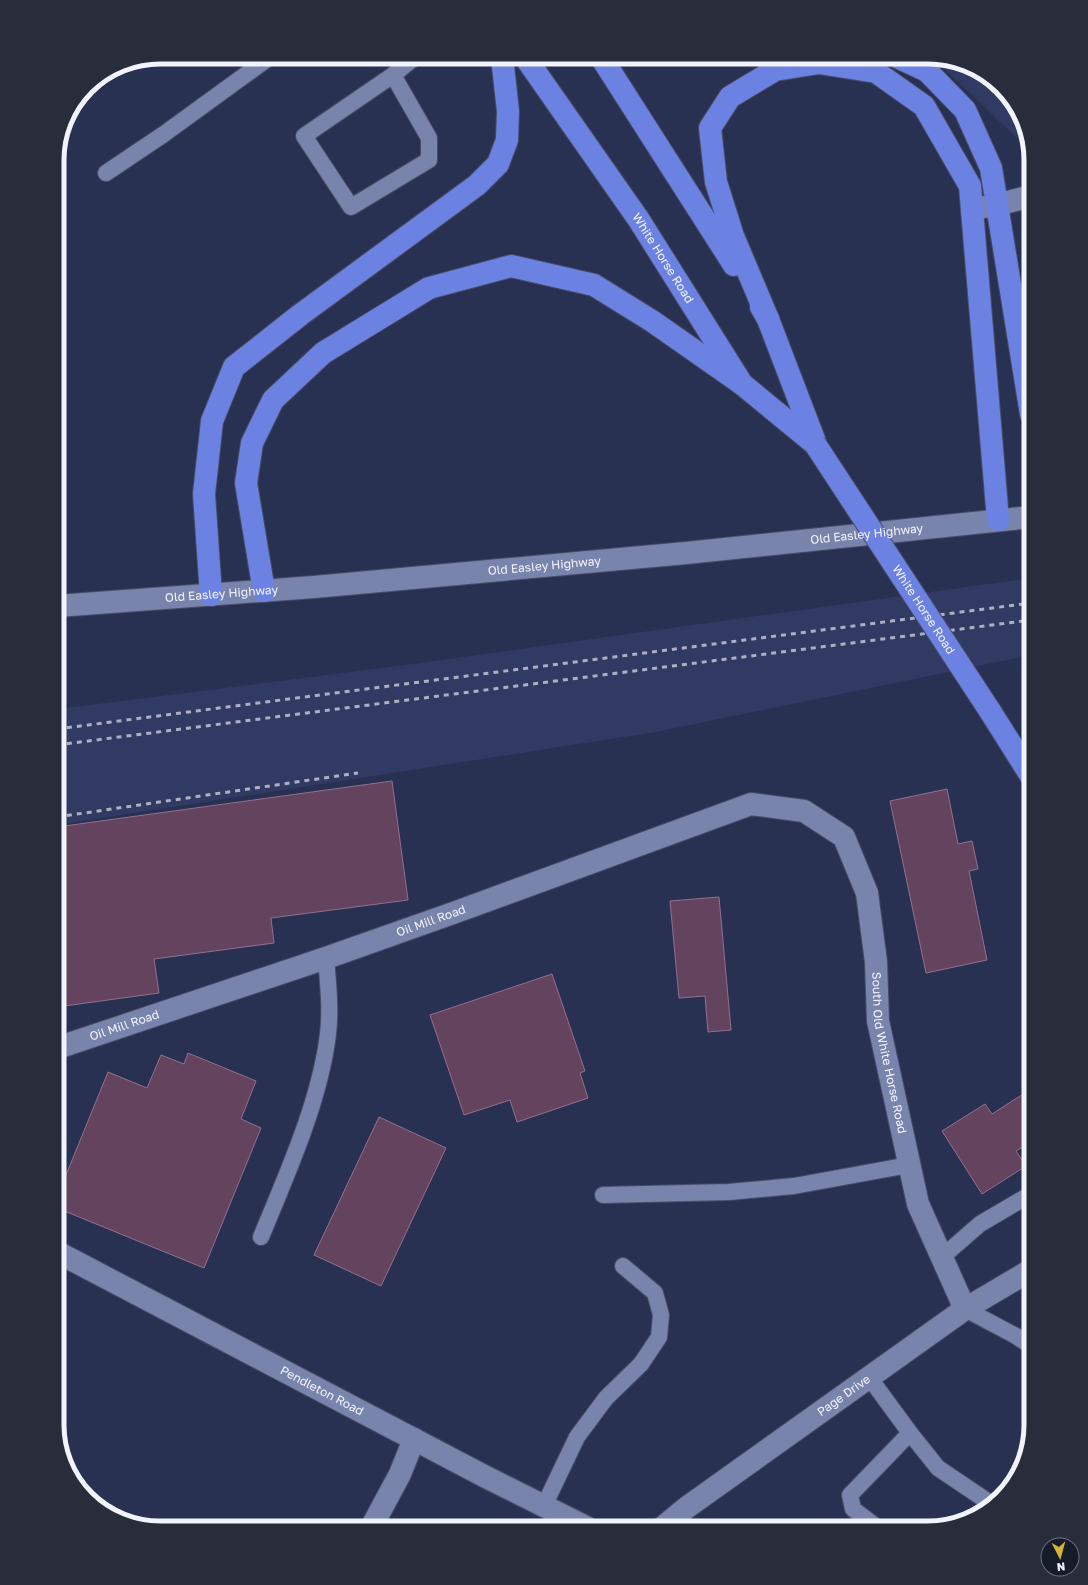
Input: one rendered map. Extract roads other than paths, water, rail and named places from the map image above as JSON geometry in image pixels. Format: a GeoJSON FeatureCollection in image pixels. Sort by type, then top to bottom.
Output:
{"type":"FeatureCollection","features":[{"type":"Feature","properties":{"kind":"highway"},"geometry":{"type":"LineString","coordinates":[[211,595],[204,494],[212,421],[234,367],[300,315],[477,185],[498,164],[507,140],[508,111],[503,64]]}},
{"type":"Feature","properties":{"kind":"highway","name":"White Horse Road"},"geometry":{"type":"LineString","coordinates":[[530,64],[639,220],[742,384],[815,444]]}},
{"type":"Feature","properties":{"kind":"highway","name":"White Horse Road"},"geometry":{"type":"LineString","coordinates":[[605,64],[768,319],[815,444],[1024,765]]}},
{"type":"Feature","properties":{"kind":"highway"},"geometry":{"type":"LineString","coordinates":[[768,319],[733,236],[716,182],[710,128],[730,97],[775,70],[813,64]]}},
{"type":"Feature","properties":{"kind":"highway"},"geometry":{"type":"LineString","coordinates":[[825,64],[876,72],[924,106],[970,186],[998,520]]}},
{"type":"Feature","properties":{"kind":"highway"},"geometry":{"type":"LineString","coordinates":[[912,64],[927,71],[966,110],[991,168],[1024,371]]}},
{"type":"Feature","properties":{"kind":"highway"},"geometry":{"type":"LineString","coordinates":[[264,591],[246,483],[252,443],[273,400],[323,353],[429,288],[511,266],[594,285],[652,321],[742,384]]}},
{"type":"Feature","properties":{"kind":"street"},"geometry":{"type":"LineString","coordinates":[[972,209],[997,205],[1024,198]]}},
{"type":"Feature","properties":{"kind":"street","name":"Old Easley Highway"},"geometry":{"type":"LineString","coordinates":[[64,606],[264,591],[686,553],[1024,518]]}},
{"type":"Feature","properties":{"kind":"street","name":"Oil Mill Road"},"geometry":{"type":"LineString","coordinates":[[64,1046],[326,958],[751,804],[804,811]]}},
{"type":"Feature","properties":{"kind":"street","name":"South Old White Horse Road"},"geometry":{"type":"LineString","coordinates":[[804,811],[844,837],[867,893],[876,962],[878,1021],[918,1204],[965,1309]]}},
{"type":"Feature","properties":{"kind":"street","name":"Pendleton Road"},"geometry":{"type":"LineString","coordinates":[[64,1259],[574,1521]]}},
{"type":"Feature","properties":{"kind":"street","name":"Page Drive"},"geometry":{"type":"LineString","coordinates":[[670,1521],[686,1508],[965,1309],[1024,1274]]}},
{"type":"Feature","properties":{"kind":"street"},"geometry":{"type":"LineString","coordinates":[[375,1521],[400,1474],[414,1439]]}},
{"type":"Feature","properties":{"kind":"lane"},"geometry":{"type":"LineString","coordinates":[[106,173],[164,134],[260,64]]}},
{"type":"Feature","properties":{"kind":"lane"},"geometry":{"type":"LineString","coordinates":[[393,75],[429,138],[429,160],[352,207],[304,136],[393,75],[406,64]]}},
{"type":"Feature","properties":{"kind":"lane"},"geometry":{"type":"LineString","coordinates":[[261,1237],[291,1165],[316,1092],[322,1069],[328,1035],[330,1008],[326,958]]}},
{"type":"Feature","properties":{"kind":"lane"},"geometry":{"type":"LineString","coordinates":[[603,1194],[729,1192],[794,1186],[909,1164]]}},
{"type":"Feature","properties":{"kind":"lane"},"geometry":{"type":"LineString","coordinates":[[942,1256],[980,1224],[1024,1198]]}},
{"type":"Feature","properties":{"kind":"lane"},"geometry":{"type":"LineString","coordinates":[[544,1506],[578,1438],[606,1398],[641,1364],[659,1337],[661,1315],[655,1293],[623,1266]]}},
{"type":"Feature","properties":{"kind":"lane"},"geometry":{"type":"LineString","coordinates":[[965,1309],[1024,1341]]}},
{"type":"Feature","properties":{"kind":"lane"},"geometry":{"type":"LineString","coordinates":[[870,1377],[910,1433],[938,1468],[986,1501]]}},
{"type":"Feature","properties":{"kind":"lane"},"geometry":{"type":"LineString","coordinates":[[869,1521],[853,1509],[850,1495],[910,1433]]}},
{"type":"Feature","properties":{"kind":"railway"},"geometry":{"type":"LineString","coordinates":[[64,728],[1024,604]]}},
{"type":"Feature","properties":{"kind":"railway"},"geometry":{"type":"LineString","coordinates":[[64,744],[1024,621]]}},
{"type":"Feature","properties":{"kind":"railway"},"geometry":{"type":"LineString","coordinates":[[64,816],[358,773]]}}]}
